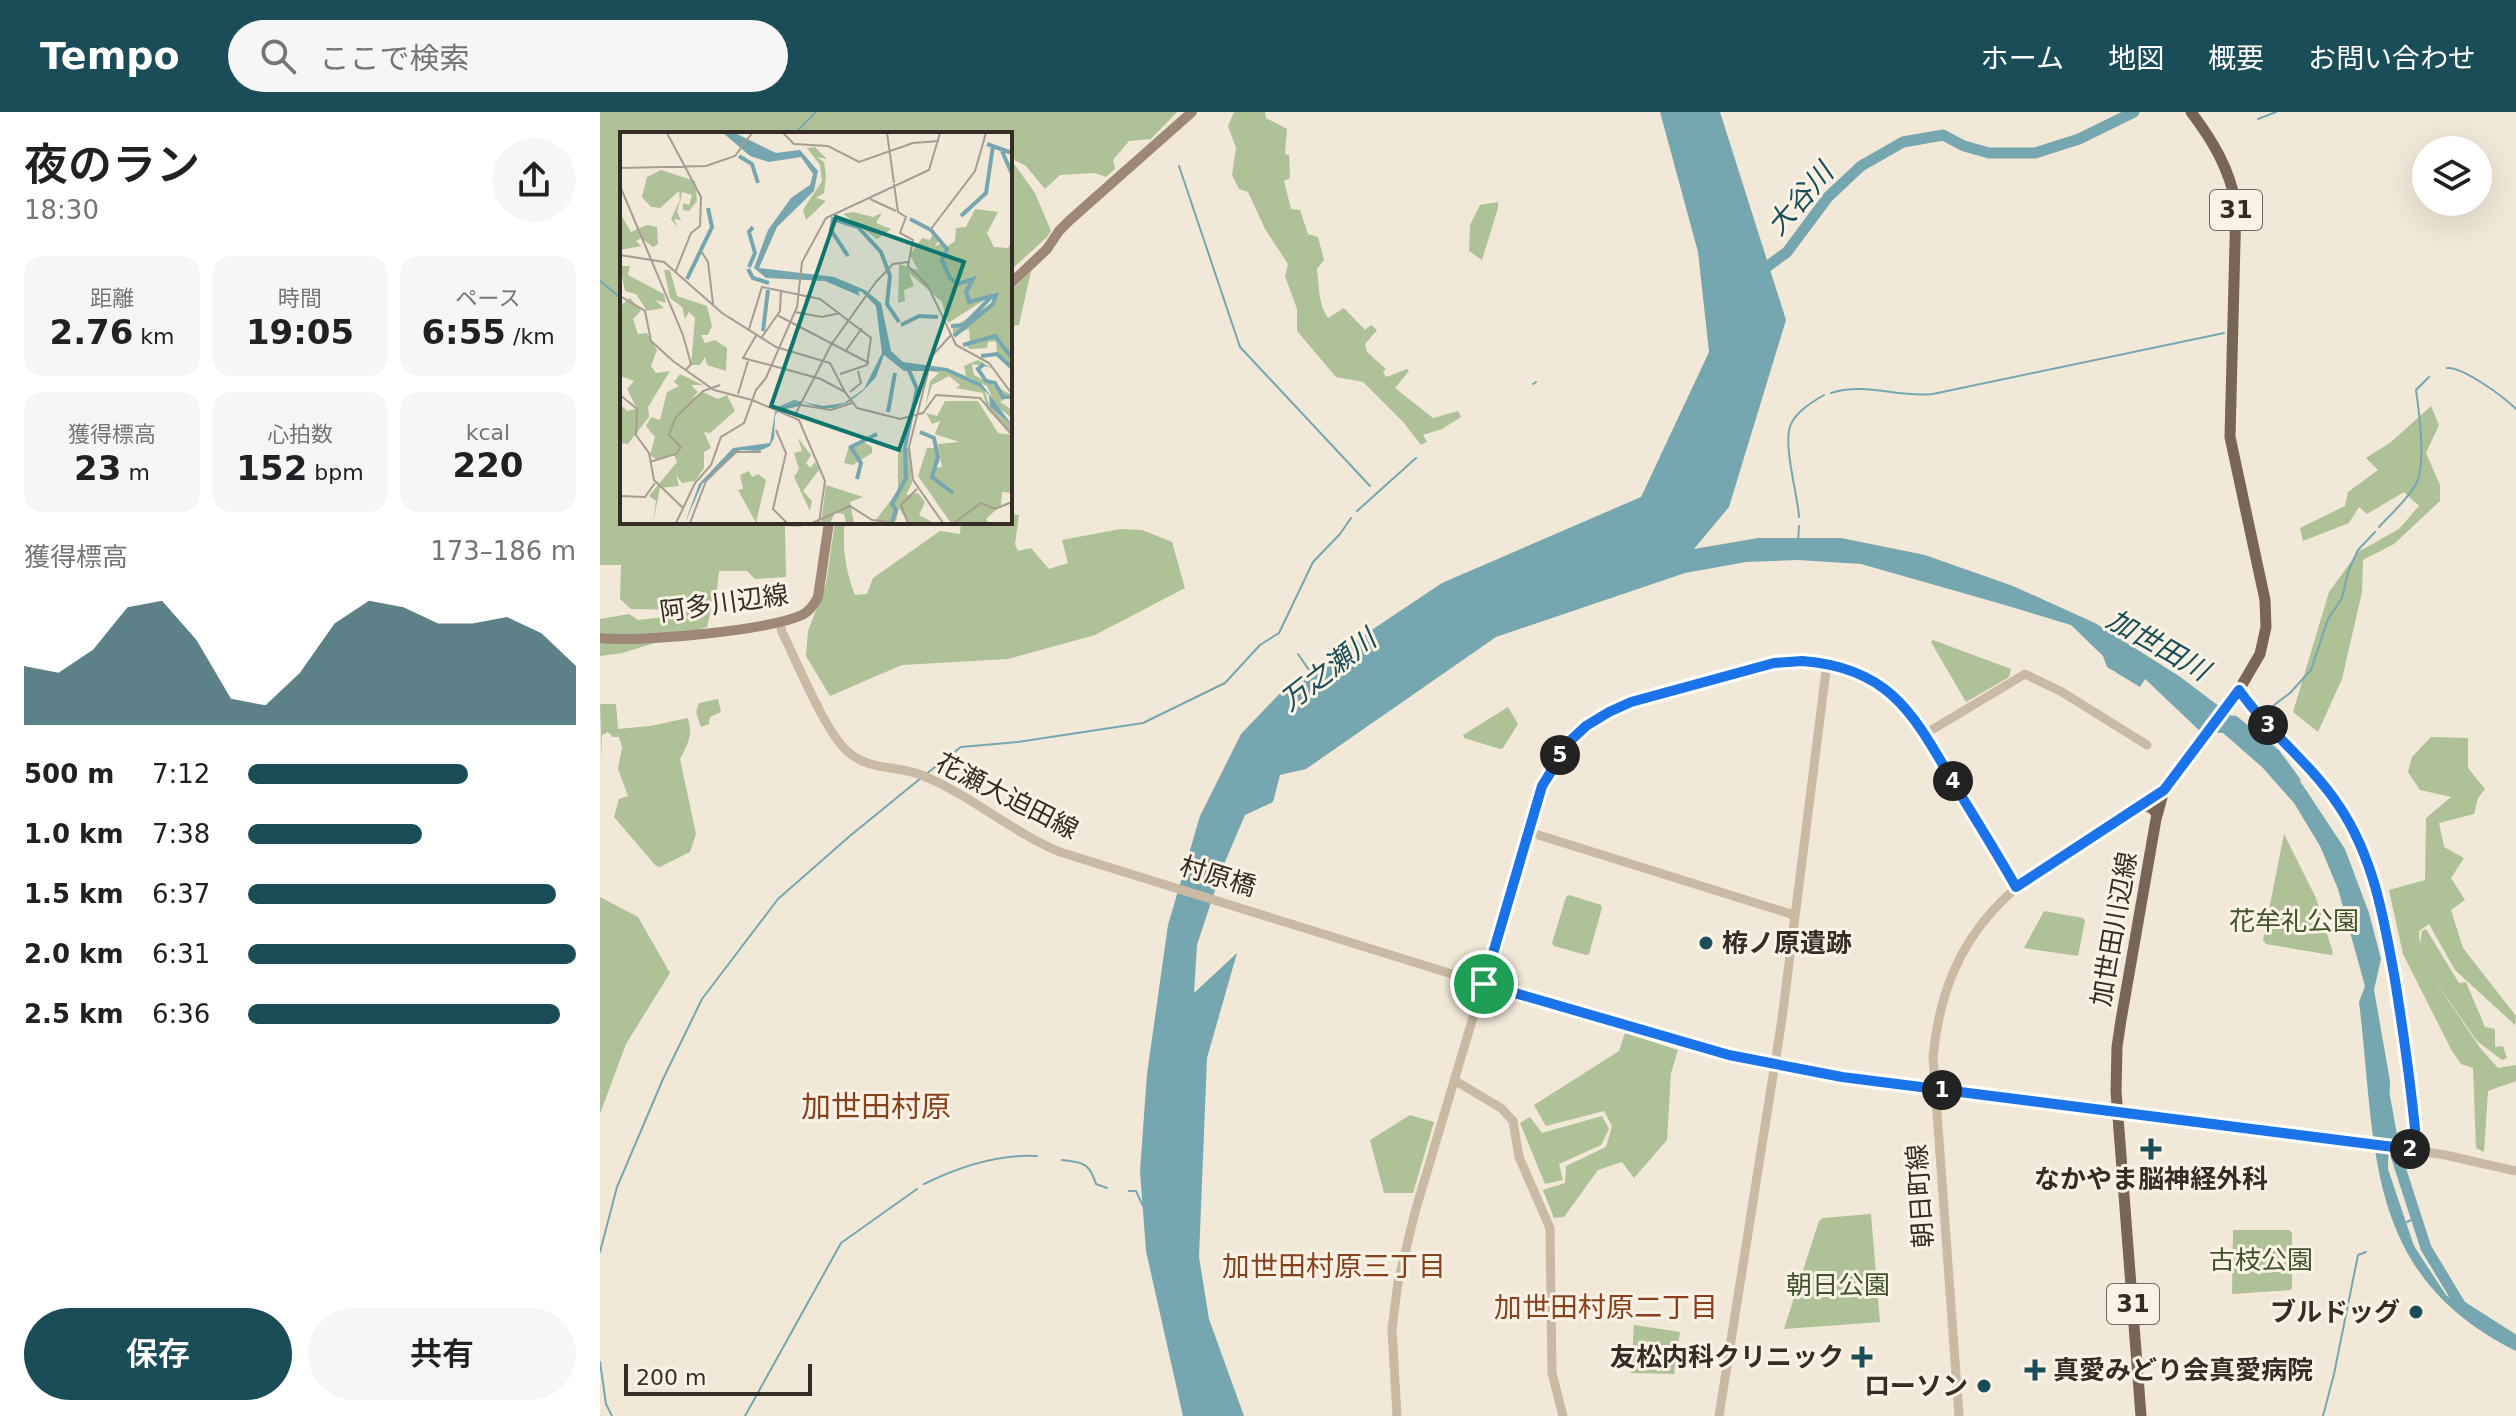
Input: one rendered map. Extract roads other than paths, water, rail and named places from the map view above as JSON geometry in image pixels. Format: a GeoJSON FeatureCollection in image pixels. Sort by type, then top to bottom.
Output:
{"type":"FeatureCollection","features":[{"type":"Feature","properties":{"kind":"main road"},"geometry":{"type":"LineString","coordinates":[[1012,282],[1047,249],[1070,220],[1192,112]]}},
{"type":"Feature","properties":{"kind":"main road","name":"加世田川辺線"},"geometry":{"type":"LineString","coordinates":[[2141,1416],[2118,1112],[2117,1047],[2157,814],[2164,790],[2235,694],[2260,654],[2266,616],[2230,437],[2236,204],[2217,150],[2191,112]]}},
{"type":"Feature","properties":{"kind":"main road","name":"阿多川辺線"},"geometry":{"type":"LineString","coordinates":[[600,638],[701,633],[780,622],[804,614],[818,597],[829,524]]}},
{"type":"Feature","properties":{"kind":"main road"},"geometry":{"type":"LineString","coordinates":[[2141,805],[2152,808],[2157,814]]}},
{"type":"Feature","properties":{"kind":"street","name":"花瀬大迫田線"},"geometry":{"type":"LineString","coordinates":[[780,622],[782,632],[826,720],[846,750],[873,765],[918,774],[940,783],[1045,846],[1152,878]]}},
{"type":"Feature","properties":{"kind":"street"},"geometry":{"type":"LineString","coordinates":[[1397,1416],[1392,1344],[1398,1282],[1415,1212],[1542,786],[1571,740],[1586,726],[1631,702],[1774,663],[1827,663],[1850,669],[1883,688],[1909,711],[2016,887]]}},
{"type":"Feature","properties":{"kind":"street"},"geometry":{"type":"LineString","coordinates":[[1719,1416],[1774,1065],[1827,663]]}},
{"type":"Feature","properties":{"kind":"street"},"geometry":{"type":"LineString","coordinates":[[1925,734],[2025,674],[2096,711],[2147,745]]}},
{"type":"Feature","properties":{"kind":"street"},"geometry":{"type":"LineString","coordinates":[[2235,694],[2302,758],[2325,786],[2366,857],[2381,905],[2394,973],[2415,1150]]}},
{"type":"Feature","properties":{"kind":"street","name":"朝日町線"},"geometry":{"type":"LineString","coordinates":[[1959,1416],[1934,1089],[1934,1044],[1945,991],[1961,954],[1980,925],[2016,887],[2164,790]]}},
{"type":"Feature","properties":{"kind":"street"},"geometry":{"type":"LineString","coordinates":[[1529,832],[1794,915]]}},
{"type":"Feature","properties":{"kind":"street","name":"村原橋"},"geometry":{"type":"LineString","coordinates":[[1152,878],[1484,984],[1729,1055],[1774,1065],[1842,1077],[2363,1142],[2516,1171]]}},
{"type":"Feature","properties":{"kind":"street"},"geometry":{"type":"LineString","coordinates":[[1454,1080],[1501,1108],[1513,1121],[1519,1157],[1550,1228],[1552,1373],[1563,1416]]}},
{"type":"Feature","properties":{"kind":"water","name":"万之瀬川"},"geometry":{"type":"Polygon","coordinates":[[[1660,112],[1720,112],[1786,320],[1729,507],[1694,549],[1758,538],[1841,538],[1925,555],[2013,586],[2095,623],[2179,676],[2236,719],[2302,784],[2345,849],[2369,913],[2381,959],[2374,990],[2390,1081],[2388,1169],[2414,1246],[2446,1295],[2487,1325],[2516,1339],[2516,1351],[2466,1320],[2429,1285],[2404,1246],[2387,1203],[2376,1157],[2359,1002],[2365,986],[2338,889],[2320,846],[2294,803],[2262,767],[2223,733],[2201,732],[2145,679],[2140,687],[2107,667],[2103,656],[2071,625],[1861,564],[1798,560],[1746,562],[1685,573],[1496,637],[1306,769],[1280,775],[1273,802],[1245,815],[1222,869],[1197,945],[1194,993],[1237,953],[1207,1058],[1199,1257],[1209,1319],[1244,1416],[1183,1416],[1146,1251],[1140,1171],[1147,1074],[1168,925],[1200,816],[1241,734],[1285,688],[1442,583],[1641,497],[1709,352],[1698,252],[1660,112]]]}},
{"type":"Feature","properties":{"kind":"waterway"},"geometry":{"type":"LineString","coordinates":[[796,132],[816,112]]}},
{"type":"Feature","properties":{"kind":"waterway","name":"大谷川"},"geometry":{"type":"LineString","coordinates":[[1757,274],[1787,252],[1828,197],[1861,166],[1903,142],[1943,135],[1964,146],[1989,153],[2035,153],[2079,139],[2134,112]]}},
{"type":"Feature","properties":{"kind":"waterway"},"geometry":{"type":"LineString","coordinates":[[2258,119],[2276,112]]}},
{"type":"Feature","properties":{"kind":"waterway"},"geometry":{"type":"LineString","coordinates":[[1179,166],[1240,347],[1370,486]]}},
{"type":"Feature","properties":{"kind":"waterway"},"geometry":{"type":"LineString","coordinates":[[600,281],[620,297]]}},
{"type":"Feature","properties":{"kind":"waterway"},"geometry":{"type":"LineString","coordinates":[[1831,393],[1856,389],[1933,394],[2224,333]]}},
{"type":"Feature","properties":{"kind":"waterway"},"geometry":{"type":"LineString","coordinates":[[2447,368],[2472,377],[2516,409]]}},
{"type":"Feature","properties":{"kind":"waterway"},"geometry":{"type":"LineString","coordinates":[[2379,527],[2409,495],[2419,476],[2421,438],[2416,390],[2429,377]]}},
{"type":"Feature","properties":{"kind":"waterway"},"geometry":{"type":"LineString","coordinates":[[1799,517],[1789,456],[1789,432],[1797,415],[1824,395]]}},
{"type":"Feature","properties":{"kind":"waterway"},"geometry":{"type":"LineString","coordinates":[[1357,511],[1416,458]]}},
{"type":"Feature","properties":{"kind":"waterway"},"geometry":{"type":"LineString","coordinates":[[926,774],[961,747],[1018,742],[1143,723],[1225,683],[1260,645],[1279,633],[1313,562],[1351,518]]}},
{"type":"Feature","properties":{"kind":"waterway"},"geometry":{"type":"LineString","coordinates":[[1798,541],[1799,526]]}},
{"type":"Feature","properties":{"kind":"waterway"},"geometry":{"type":"LineString","coordinates":[[2265,712],[2290,693],[2311,670],[2328,619],[2342,598],[2348,572],[2358,550],[2375,532]]}},
{"type":"Feature","properties":{"kind":"waterway","name":"万之瀬川"},"geometry":{"type":"LineString","coordinates":[[1298,654],[1311,673]]}},
{"type":"Feature","properties":{"kind":"waterway","name":"加世田川"},"geometry":{"type":"LineString","coordinates":[[2234,721],[2275,754],[2295,781]]}},
{"type":"Feature","properties":{"kind":"waterway","name":"加世田川"},"geometry":{"type":"LineString","coordinates":[[2248,731],[2252,726]]}},
{"type":"Feature","properties":{"kind":"waterway"},"geometry":{"type":"LineString","coordinates":[[600,1252],[617,1187],[663,1079],[702,999],[778,899],[921,778]]}},
{"type":"Feature","properties":{"kind":"waterway","name":"加世田川"},"geometry":{"type":"LineString","coordinates":[[2385,1099],[2394,1149],[2426,1248],[2461,1306],[2516,1341]]}},
{"type":"Feature","properties":{"kind":"waterway"},"geometry":{"type":"LineString","coordinates":[[924,1184],[979,1163],[1008,1157],[1037,1156]]}},
{"type":"Feature","properties":{"kind":"waterway"},"geometry":{"type":"LineString","coordinates":[[1062,1160],[1085,1166],[1096,1184],[1107,1188]]}},
{"type":"Feature","properties":{"kind":"waterway"},"geometry":{"type":"LineString","coordinates":[[745,1416],[841,1243],[917,1189]]}},
{"type":"Feature","properties":{"kind":"waterway"},"geometry":{"type":"LineString","coordinates":[[1129,1191],[1136,1191],[1143,1206]]}},
{"type":"Feature","properties":{"kind":"waterway"},"geometry":{"type":"LineString","coordinates":[[2407,1222],[2415,1218]]}},
{"type":"Feature","properties":{"kind":"waterway"},"geometry":{"type":"LineString","coordinates":[[2323,1416],[2358,1255],[2366,1252]]}},
{"type":"Feature","properties":{"kind":"waterway"},"geometry":{"type":"LineString","coordinates":[[600,1362],[606,1404],[612,1416]]}},
{"type":"Feature","properties":{"kind":"place","name":"栫ノ原遺跡"},"geometry":{"type":"Point","coordinates":[1706,943]}},
{"type":"Feature","properties":{"kind":"place","name":"なかやま脳神経外科"},"geometry":{"type":"Point","coordinates":[2151,1149]}},
{"type":"Feature","properties":{"kind":"place","name":"ブルドッグ"},"geometry":{"type":"Point","coordinates":[2416,1312]}},
{"type":"Feature","properties":{"kind":"place","name":"友松内科クリニック"},"geometry":{"type":"Point","coordinates":[1862,1357]}},
{"type":"Feature","properties":{"kind":"place","name":"真愛みどり会真愛病院"},"geometry":{"type":"Point","coordinates":[2035,1370]}},
{"type":"Feature","properties":{"kind":"place","name":"ローソン"},"geometry":{"type":"Point","coordinates":[1984,1386]}},
{"type":"Feature","properties":{"kind":"district","name":"加世田村原"},"geometry":{"type":"Point","coordinates":[876,1106]}},
{"type":"Feature","properties":{"kind":"district","name":"加世田村原三丁目"},"geometry":{"type":"Point","coordinates":[1334,1266]}},
{"type":"Feature","properties":{"kind":"district","name":"加世田村原二丁目"},"geometry":{"type":"Point","coordinates":[1606,1307]}},
{"type":"Feature","properties":{"kind":"park label","name":"花牟礼公園"},"geometry":{"type":"Point","coordinates":[2294,921]}},
{"type":"Feature","properties":{"kind":"park label","name":"古枝公園"},"geometry":{"type":"Point","coordinates":[2261,1260]}},
{"type":"Feature","properties":{"kind":"park label","name":"朝日公園"},"geometry":{"type":"Point","coordinates":[1838,1285]}}]}
